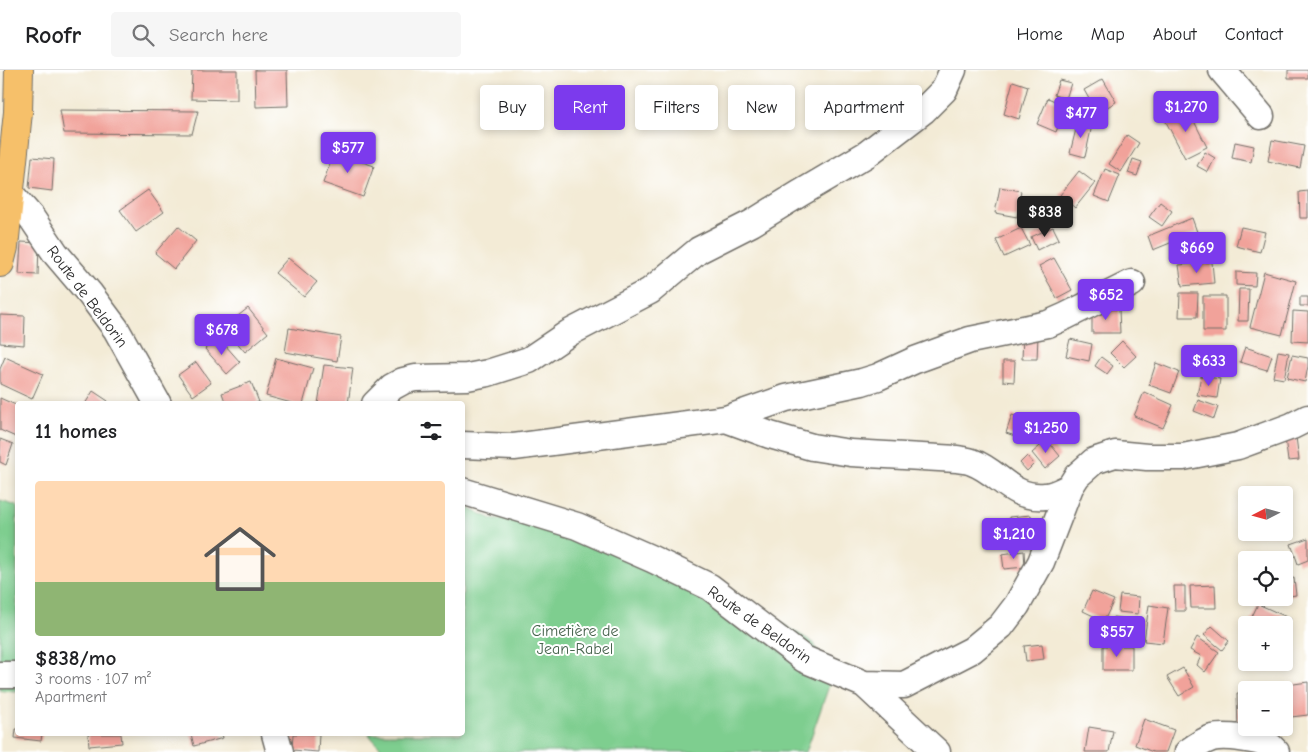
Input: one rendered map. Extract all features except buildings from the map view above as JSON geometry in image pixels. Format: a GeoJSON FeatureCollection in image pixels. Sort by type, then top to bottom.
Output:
{"type":"FeatureCollection","features":[{"type":"Feature","properties":{"kind":"main road"},"geometry":{"type":"LineString","coordinates":[[0,263],[4,247],[18,112],[19,70]]}},
{"type":"Feature","properties":{"kind":"street"},"geometry":{"type":"LineString","coordinates":[[378,401],[392,387],[403,381],[415,378],[467,378],[529,360],[569,333],[650,291],[699,250],[752,223],[867,154],[923,111],[949,80],[967,70]]}},
{"type":"Feature","properties":{"kind":"street"},"geometry":{"type":"LineString","coordinates":[[1222,70],[1261,116]]}},
{"type":"Feature","properties":{"kind":"street","name":"Route de Beldorin"},"geometry":{"type":"LineString","coordinates":[[10,193],[31,217],[56,254],[116,328],[156,401]]}},
{"type":"Feature","properties":{"kind":"street"},"geometry":{"type":"LineString","coordinates":[[465,445],[514,447],[726,419],[786,398],[878,377],[915,360],[970,340],[1048,324],[1132,283]]}},
{"type":"Feature","properties":{"kind":"street","name":"Route de Beldorin"},"geometry":{"type":"LineString","coordinates":[[465,493],[576,526],[710,587],[804,659],[864,684],[904,685],[972,650],[1002,626],[1017,605],[1041,562],[1070,487],[1077,476],[1094,461],[1115,454],[1147,457],[1183,457],[1238,446],[1308,418]]}},
{"type":"Feature","properties":{"kind":"street"},"geometry":{"type":"LineString","coordinates":[[726,419],[770,435],[812,447],[851,453],[957,459],[972,462],[1017,492],[1031,496],[1046,496],[1070,487]]}},
{"type":"Feature","properties":{"kind":"street"},"geometry":{"type":"LineString","coordinates":[[0,675],[15,675]]}},
{"type":"Feature","properties":{"kind":"street"},"geometry":{"type":"LineString","coordinates":[[864,684],[937,752]]}},
{"type":"Feature","properties":{"kind":"street"},"geometry":{"type":"LineString","coordinates":[[276,736],[280,752]]}},
{"type":"Feature","properties":{"kind":"street"},"geometry":{"type":"LineString","coordinates":[[1188,752],[1200,743],[1213,738],[1227,737],[1261,741],[1276,752]]}},
{"type":"Feature","properties":{"kind":"green space"},"geometry":{"type":"Polygon","coordinates":[[[0,501],[15,505],[15,692],[0,691],[0,501]]]}},
{"type":"Feature","properties":{"kind":"green space","name":"Cimetière de Jean-Rabel"},"geometry":{"type":"Polygon","coordinates":[[[465,507],[495,520],[535,513],[723,587],[814,643],[831,680],[806,752],[385,752],[370,736],[465,736],[465,507]]]}}]}
